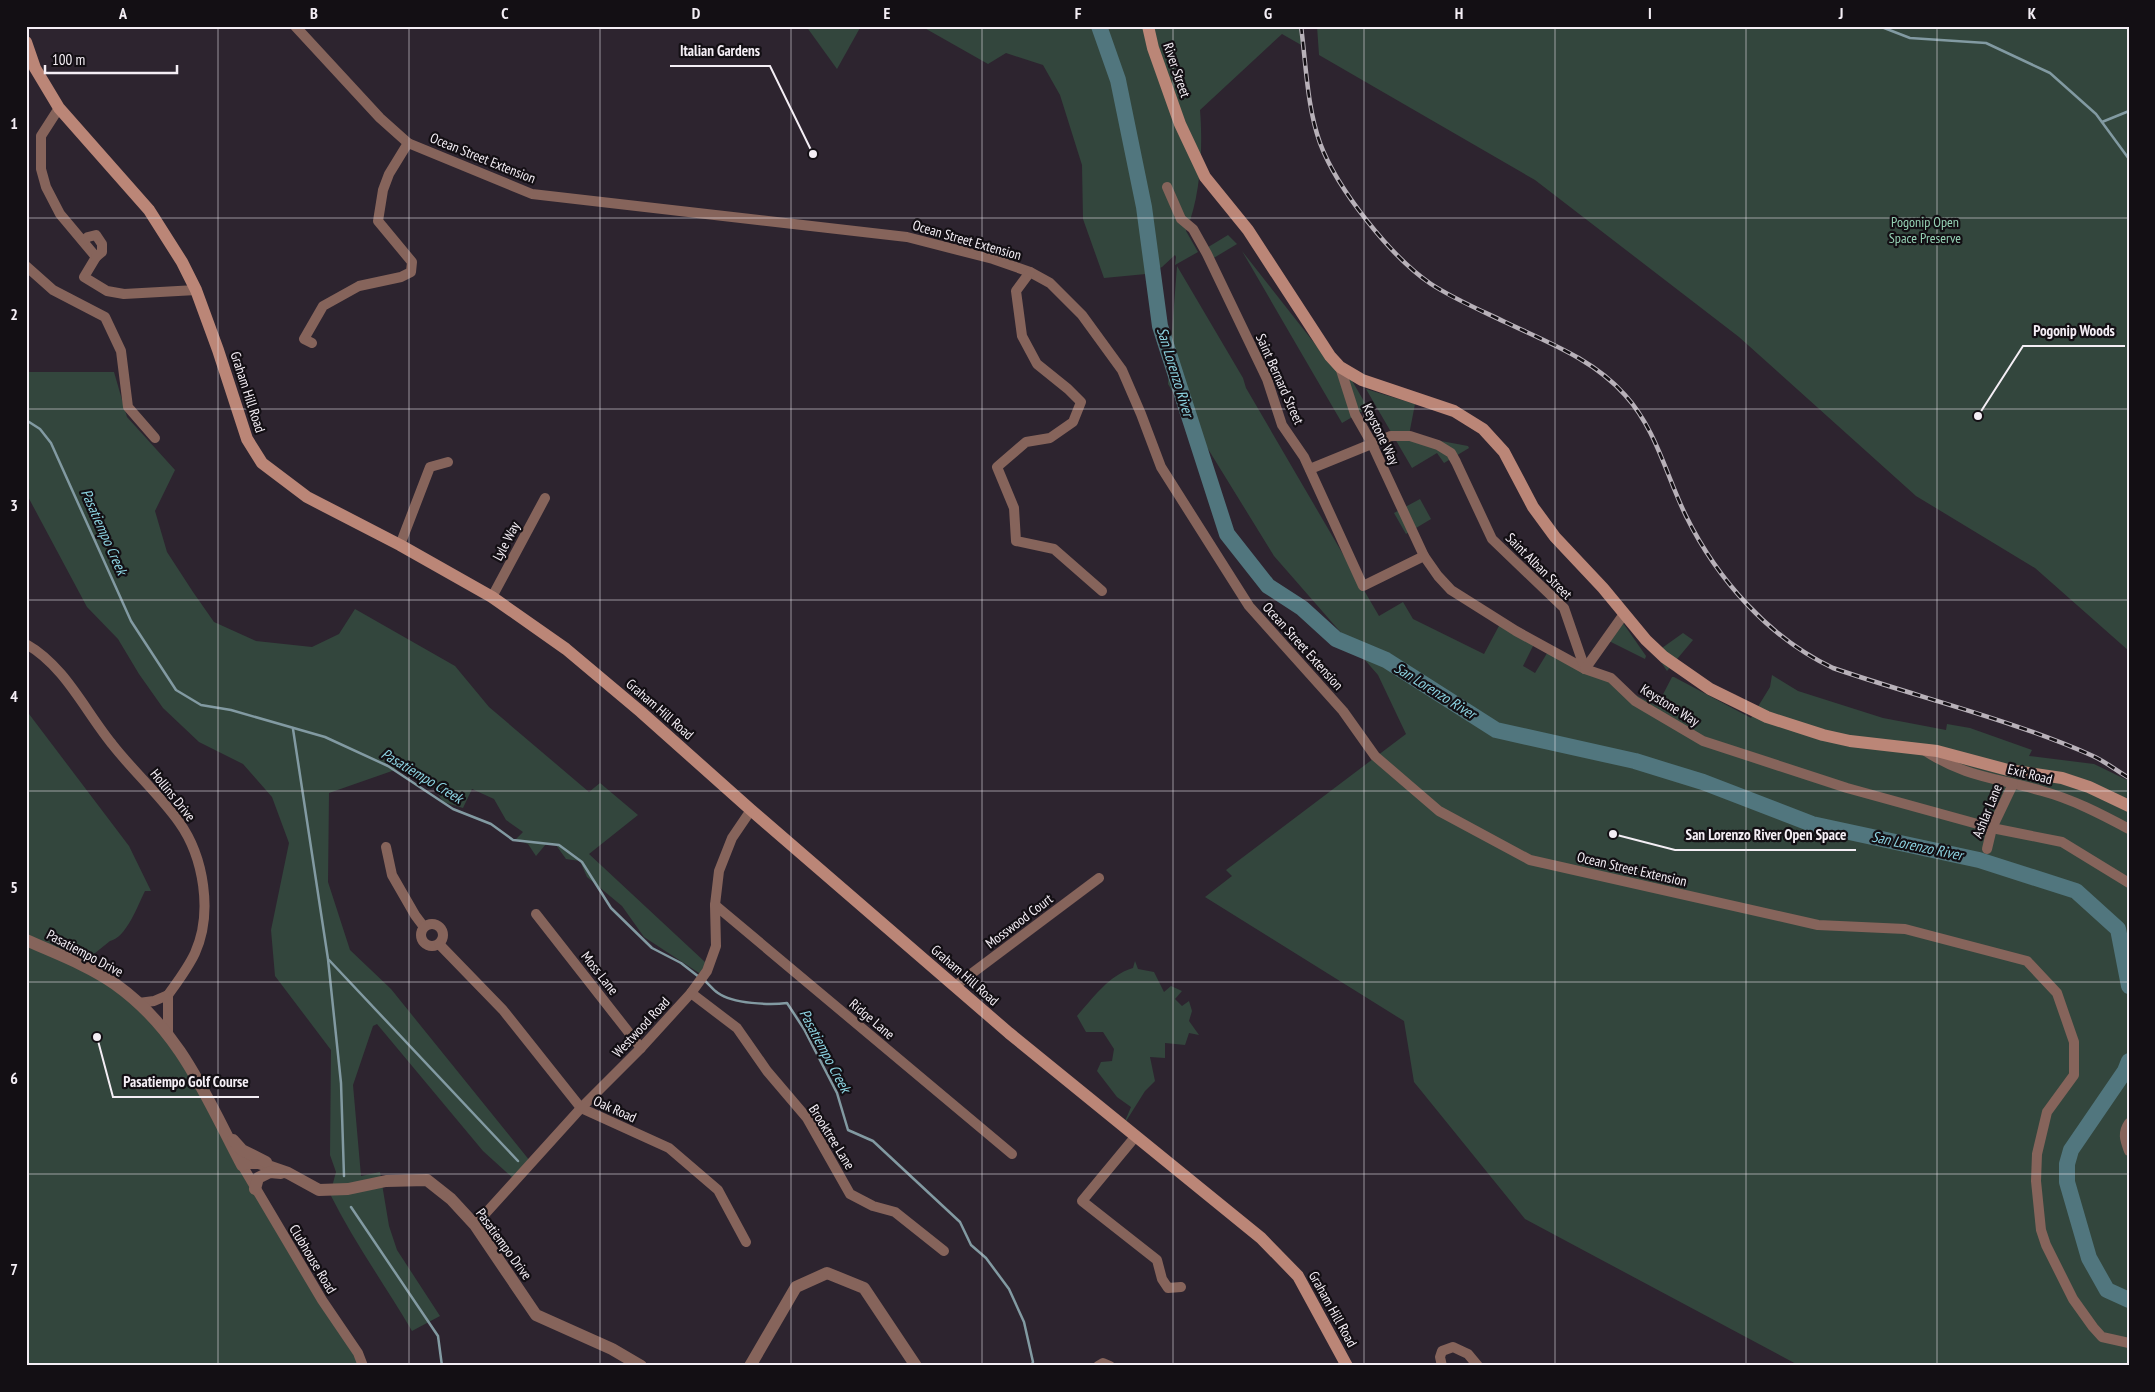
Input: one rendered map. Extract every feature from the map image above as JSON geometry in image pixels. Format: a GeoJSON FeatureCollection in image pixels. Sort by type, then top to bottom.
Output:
{"type":"FeatureCollection","features":[{"type":"Feature","properties":{"kind":"main road","name":"River Street"},"geometry":{"type":"LineString","coordinates":[[1148,26],[1152,48],[1180,124],[1205,177],[1248,230],[1317,338],[1340,367]]}},
{"type":"Feature","properties":{"kind":"main road","name":"Graham Hill Road"},"geometry":{"type":"LineString","coordinates":[[26,42],[31,69],[59,108],[119,174],[149,210],[167,236],[196,290],[247,439],[262,463],[307,497],[400,544],[492,597],[566,649],[642,712],[955,986],[1135,1137],[1261,1238],[1298,1276],[1347,1366]]}},
{"type":"Feature","properties":{"kind":"main road"},"geometry":{"type":"LineString","coordinates":[[1340,367],[1376,387],[1454,411],[1483,429],[1504,452],[1543,523],[1646,640],[1664,657],[1702,684],[1738,704],[1766,716],[1823,735],[1850,742],[1937,751],[2008,770],[2062,778],[2089,787],[2129,806]]}},
{"type":"Feature","properties":{"kind":"street","name":"Ocean Street Extension"},"geometry":{"type":"LineString","coordinates":[[295,26],[380,118],[408,143],[532,194],[907,237],[993,259],[1030,272],[1050,283],[1082,315],[1122,370],[1142,414],[1161,467],[1249,606],[1343,711],[1375,756],[1439,811],[1530,860],[1818,925],[1905,929],[2027,961],[2057,993],[2074,1042],[2074,1075],[2047,1112],[2037,1154],[2036,1182],[2041,1230],[2046,1245],[2073,1299],[2093,1327],[2102,1337],[2129,1343]]}},
{"type":"Feature","properties":{"kind":"street"},"geometry":{"type":"LineString","coordinates":[[59,108],[41,136],[41,169],[46,187],[60,214],[96,257],[84,277],[107,291],[124,294],[196,290]]}},
{"type":"Feature","properties":{"kind":"street"},"geometry":{"type":"LineString","coordinates":[[312,343],[304,339],[323,306],[359,286],[401,278],[411,272],[412,262],[378,221],[383,190],[388,174],[408,143]]}},
{"type":"Feature","properties":{"kind":"street","name":"Saint Bernard Street"},"geometry":{"type":"LineString","coordinates":[[1167,187],[1181,219],[1193,229],[1207,254],[1267,379],[1282,426],[1297,444],[1310,469],[1364,586],[1424,556]]}},
{"type":"Feature","properties":{"kind":"street"},"geometry":{"type":"LineString","coordinates":[[26,266],[53,290],[105,318],[121,351],[128,407],[155,438]]}},
{"type":"Feature","properties":{"kind":"street"},"geometry":{"type":"LineString","coordinates":[[1030,272],[1016,291],[1022,336],[1037,364],[1081,402],[1073,422],[1050,438],[1026,442],[997,467],[1014,508],[1016,541],[1054,549],[1102,591]]}},
{"type":"Feature","properties":{"kind":"street","name":"Keystone Way"},"geometry":{"type":"LineString","coordinates":[[1340,367],[1355,414],[1371,442],[1424,556],[1451,590],[1516,631],[1585,669],[1611,678],[1635,701],[1703,741],[1847,788],[1992,828],[2062,842],[2129,883]]}},
{"type":"Feature","properties":{"kind":"street","name":"Saint Alban Street"},"geometry":{"type":"LineString","coordinates":[[1310,469],[1371,442],[1391,436],[1410,436],[1438,445],[1450,454],[1456,462],[1492,539],[1564,608],[1585,669]]}},
{"type":"Feature","properties":{"kind":"street"},"geometry":{"type":"LineString","coordinates":[[400,544],[430,467],[448,462]]}},
{"type":"Feature","properties":{"kind":"street","name":"Lyle Way"},"geometry":{"type":"LineString","coordinates":[[492,597],[545,498]]}},
{"type":"Feature","properties":{"kind":"street"},"geometry":{"type":"LineString","coordinates":[[1585,669],[1624,614]]}},
{"type":"Feature","properties":{"kind":"street","name":"Hollins Drive"},"geometry":{"type":"LineString","coordinates":[[26,644],[39,652],[64,678],[112,745],[180,823],[193,846],[202,877],[204,905],[202,929],[195,952],[168,995]]}},
{"type":"Feature","properties":{"kind":"street","name":"Exit Road"},"geometry":{"type":"LineString","coordinates":[[1924,750],[1956,769],[2059,796],[2082,805],[2129,829]]}},
{"type":"Feature","properties":{"kind":"street","name":"Ashlar Lane"},"geometry":{"type":"LineString","coordinates":[[1987,849],[1992,828],[2014,784]]}},
{"type":"Feature","properties":{"kind":"street","name":"Westwood Road"},"geometry":{"type":"LineString","coordinates":[[475,1224],[581,1108],[641,1048],[694,989],[707,971],[716,946],[715,905],[719,870],[732,838],[752,810]]}},
{"type":"Feature","properties":{"kind":"street","name":"Oak Road"},"geometry":{"type":"LineString","coordinates":[[386,847],[392,875],[424,927]]}},
{"type":"Feature","properties":{"kind":"street","name":"Mosswood Court"},"geometry":{"type":"LineString","coordinates":[[955,986],[1099,878]]}},
{"type":"Feature","properties":{"kind":"street","name":"Ridge Lane"},"geometry":{"type":"LineString","coordinates":[[715,905],[1012,1154]]}},
{"type":"Feature","properties":{"kind":"street","name":"Moss Lane"},"geometry":{"type":"LineString","coordinates":[[536,914],[641,1048]]}},
{"type":"Feature","properties":{"kind":"street","name":"Oak Road"},"geometry":{"type":"LineString","coordinates":[[431,924],[440,928],[443,934],[439,944],[428,945],[422,941],[421,933],[424,927],[431,924]]}},
{"type":"Feature","properties":{"kind":"street","name":"Pasatiempo Drive"},"geometry":{"type":"LineString","coordinates":[[26,940],[114,983],[139,1003],[168,1033],[188,1062],[242,1165],[248,1163],[259,1164],[288,1173],[319,1190],[348,1190],[386,1181],[427,1180],[451,1199],[475,1224],[536,1315],[612,1349],[641,1366]]}},
{"type":"Feature","properties":{"kind":"street","name":"Oak Road"},"geometry":{"type":"LineString","coordinates":[[439,944],[503,1010],[581,1108],[669,1148],[718,1190],[746,1242]]}},
{"type":"Feature","properties":{"kind":"street","name":"Brooktree Lane"},"geometry":{"type":"LineString","coordinates":[[694,989],[737,1028],[766,1071],[807,1118],[850,1194],[873,1206],[895,1212],[944,1252]]}},
{"type":"Feature","properties":{"kind":"street"},"geometry":{"type":"LineString","coordinates":[[139,1003],[154,1001],[168,995],[168,1033]]}},
{"type":"Feature","properties":{"kind":"street"},"geometry":{"type":"LineString","coordinates":[[2129,1123],[2125,1129],[2124,1139],[2129,1151]]}},
{"type":"Feature","properties":{"kind":"street"},"geometry":{"type":"LineString","coordinates":[[224,1132],[242,1150],[288,1173]]}},
{"type":"Feature","properties":{"kind":"street"},"geometry":{"type":"LineString","coordinates":[[1135,1137],[1082,1201],[1156,1260],[1162,1278],[1168,1288],[1181,1287]]}},
{"type":"Feature","properties":{"kind":"street","name":"Clubhouse Road"},"geometry":{"type":"LineString","coordinates":[[242,1165],[322,1300],[358,1353],[363,1366]]}},
{"type":"Feature","properties":{"kind":"street"},"geometry":{"type":"LineString","coordinates":[[255,1189],[258,1178],[270,1172],[288,1173]]}},
{"type":"Feature","properties":{"kind":"street"},"geometry":{"type":"LineString","coordinates":[[750,1366],[796,1287],[827,1273],[864,1288],[916,1366]]}},
{"type":"Feature","properties":{"kind":"street"},"geometry":{"type":"LineString","coordinates":[[1442,1366],[1440,1356],[1442,1351],[1453,1347],[1468,1354],[1478,1366]]}},
{"type":"Feature","properties":{"kind":"street"},"geometry":{"type":"LineString","coordinates":[[1098,1366],[1103,1363],[1110,1366]]}},
{"type":"Feature","properties":{"kind":"green space"},"geometry":{"type":"Polygon","coordinates":[[[806,26],[861,26],[837,69],[806,26]]]}},
{"type":"Feature","properties":{"kind":"green space"},"geometry":{"type":"Polygon","coordinates":[[[921,26],[1302,26],[1303,46],[1282,34],[1200,110],[1200,171],[1195,203],[1186,231],[1198,252],[1175,265],[1175,255],[1162,267],[1146,274],[1104,278],[1083,219],[1082,165],[1060,95],[1043,65],[1006,53],[988,64],[921,26]]]}},
{"type":"Feature","properties":{"kind":"green space","name":"Pogonip Open Space Preserve"},"geometry":{"type":"Polygon","coordinates":[[[1317,26],[2129,26],[2129,651],[2035,568],[1916,496],[1739,337],[1535,180],[1319,55],[1317,26]]]}},
{"type":"Feature","properties":{"kind":"green space"},"geometry":{"type":"Polygon","coordinates":[[[1228,235],[1237,244],[1212,259],[1205,249],[1228,235]]]}},
{"type":"Feature","properties":{"kind":"green space"},"geometry":{"type":"Polygon","coordinates":[[[1242,251],[1319,349],[1351,379],[1368,408],[1342,423],[1242,251]]]}},
{"type":"Feature","properties":{"kind":"green space"},"geometry":{"type":"Polygon","coordinates":[[[1177,266],[1379,616],[1403,602],[1413,619],[1484,654],[1500,624],[1535,642],[1523,666],[1535,673],[1549,650],[1657,706],[1672,677],[1674,677],[1751,718],[1770,687],[1772,675],[1798,691],[1883,718],[1946,730],[1947,724],[1970,728],[2032,750],[2029,756],[2094,764],[2129,781],[2129,1366],[1800,1366],[1525,1219],[1414,1082],[1404,1021],[1205,897],[1232,876],[1226,870],[1406,734],[1378,675],[1274,556],[1168,384],[1177,266]]]}},
{"type":"Feature","properties":{"kind":"green space"},"geometry":{"type":"Polygon","coordinates":[[[26,372],[114,372],[127,417],[175,470],[155,511],[167,552],[214,622],[256,641],[312,647],[339,634],[355,609],[455,666],[489,707],[589,792],[600,783],[638,815],[589,854],[705,962],[707,971],[699,973],[644,937],[622,906],[587,877],[580,861],[566,859],[556,845],[546,844],[536,856],[528,844],[516,839],[523,832],[506,820],[494,799],[472,789],[463,808],[443,802],[429,779],[410,769],[412,764],[329,793],[328,882],[350,950],[391,989],[530,1161],[514,1179],[483,1151],[377,1024],[373,1026],[353,1085],[361,1176],[380,1172],[389,1226],[397,1250],[440,1316],[412,1331],[359,1246],[330,1194],[336,1172],[330,1155],[331,1050],[275,976],[271,930],[289,843],[272,797],[243,764],[199,742],[163,708],[139,674],[118,639],[87,607],[26,493],[26,372]]]}},
{"type":"Feature","properties":{"kind":"green space"},"geometry":{"type":"Polygon","coordinates":[[[1366,389],[1415,404],[1409,435],[1468,446],[1469,448],[1444,463],[1437,453],[1412,468],[1366,389]]]}},
{"type":"Feature","properties":{"kind":"green space"},"geometry":{"type":"Polygon","coordinates":[[[1420,499],[1431,519],[1406,534],[1394,513],[1420,499]]]}},
{"type":"Feature","properties":{"kind":"green space"},"geometry":{"type":"Polygon","coordinates":[[[1623,623],[1646,656],[1645,659],[1609,641],[1623,623]]]}},
{"type":"Feature","properties":{"kind":"green space"},"geometry":{"type":"Polygon","coordinates":[[[1683,633],[1693,640],[1667,671],[1655,653],[1683,633]]]}},
{"type":"Feature","properties":{"kind":"green space"},"geometry":{"type":"Polygon","coordinates":[[[26,710],[129,846],[151,891],[145,891],[131,920],[121,934],[79,966],[119,993],[164,1032],[363,1366],[30,1366],[26,1359],[26,710]]]}},
{"type":"Feature","properties":{"kind":"green space"},"geometry":{"type":"Polygon","coordinates":[[[1135,961],[1138,969],[1154,972],[1164,992],[1171,986],[1182,991],[1175,999],[1182,1006],[1189,1001],[1192,1011],[1189,1021],[1199,1035],[1189,1033],[1185,1045],[1165,1043],[1165,1058],[1150,1057],[1155,1081],[1145,1091],[1123,1126],[1131,1107],[1117,1097],[1097,1071],[1101,1062],[1112,1061],[1114,1049],[1103,1032],[1086,1032],[1077,1016],[1095,995],[1116,976],[1133,968],[1135,961]]]}},
{"type":"Feature","properties":{"kind":"waterway","name":"San Lorenzo River"},"geometry":{"type":"LineString","coordinates":[[1099,26],[1118,80],[1144,207],[1160,326],[1227,534],[1268,586],[1302,608],[1336,639],[1386,660],[1496,730],[1635,761],[1703,782],[1812,824],[1979,860],[2076,891],[2118,929],[2129,986]]}},
{"type":"Feature","properties":{"kind":"waterway"},"geometry":{"type":"LineString","coordinates":[[1879,26],[1910,38],[1986,43],[2050,73],[2096,114],[2129,159]]}},
{"type":"Feature","properties":{"kind":"waterway"},"geometry":{"type":"LineString","coordinates":[[2102,122],[2129,111]]}},
{"type":"Feature","properties":{"kind":"waterway","name":"Pasatiempo Creek"},"geometry":{"type":"LineString","coordinates":[[26,420],[40,429],[51,443],[131,621],[176,690],[201,705],[231,710],[325,737],[388,766],[453,809],[491,824],[513,840],[559,845],[582,862],[611,908],[652,948],[681,963],[699,977]]}},
{"type":"Feature","properties":{"kind":"waterway"},"geometry":{"type":"LineString","coordinates":[[293,729],[328,959],[341,1083],[344,1176]]}},
{"type":"Feature","properties":{"kind":"waterway"},"geometry":{"type":"LineString","coordinates":[[329,960],[518,1161]]}},
{"type":"Feature","properties":{"kind":"waterway","name":"Pasatiempo Creek"},"geometry":{"type":"LineString","coordinates":[[704,980],[718,993],[742,1002],[762,1004],[787,1003],[804,1029],[837,1093],[848,1130],[873,1141],[960,1222],[971,1245],[986,1258],[1009,1289],[1024,1322],[1033,1362],[1031,1366]]}},
{"type":"Feature","properties":{"kind":"waterway","name":"San Lorenzo River"},"geometry":{"type":"LineString","coordinates":[[2129,1061],[2125,1071],[2071,1150],[2067,1164],[2067,1182],[2089,1258],[2107,1290],[2129,1300]]}},
{"type":"Feature","properties":{"kind":"waterway"},"geometry":{"type":"LineString","coordinates":[[351,1207],[438,1336],[442,1366]]}},
{"type":"Feature","properties":{"kind":"railway"},"geometry":{"type":"LineString","coordinates":[[1301,26],[1312,115],[1320,143],[1339,181],[1367,221],[1399,257],[1431,284],[1467,304],[1569,352],[1599,371],[1625,395],[1636,408],[1653,437],[1686,516],[1713,562],[1729,584],[1767,623],[1787,640],[1833,668],[2030,731],[2093,756],[2129,778]]}},
{"type":"Feature","properties":{"kind":"place","name":"Italian Gardens"},"geometry":{"type":"Point","coordinates":[813,154]}},
{"type":"Feature","properties":{"kind":"place","name":"Pogonip Woods"},"geometry":{"type":"Point","coordinates":[1978,416]}},
{"type":"Feature","properties":{"kind":"place","name":"San Lorenzo River Open Space"},"geometry":{"type":"Point","coordinates":[1613,834]}},
{"type":"Feature","properties":{"kind":"place","name":"Pasatiempo Golf Course"},"geometry":{"type":"Point","coordinates":[97,1037]}}]}
